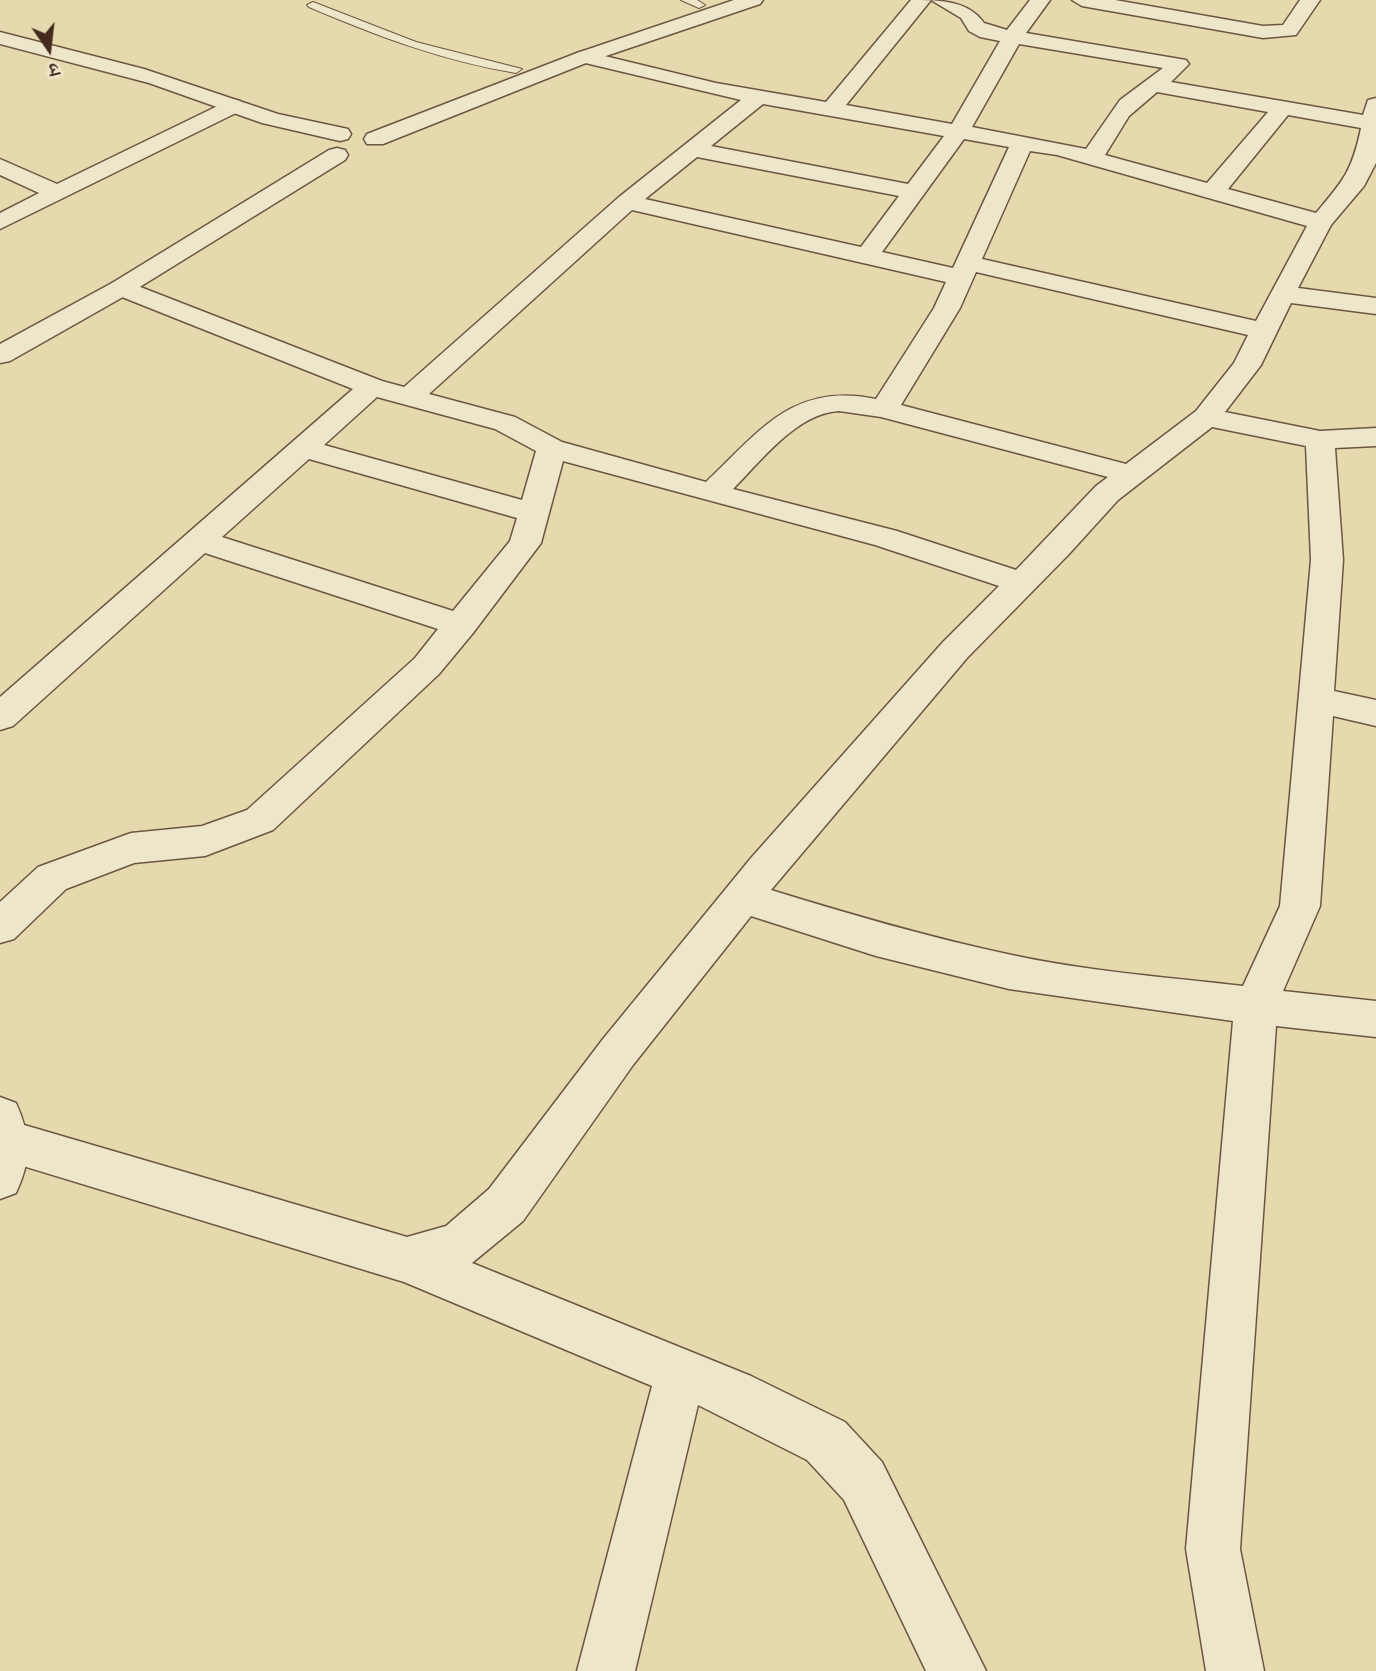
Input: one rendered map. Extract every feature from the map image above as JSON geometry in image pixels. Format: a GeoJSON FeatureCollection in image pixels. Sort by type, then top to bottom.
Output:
{"type":"FeatureCollection","features":[{"type":"Feature","properties":{"kind":"street"},"geometry":{"type":"LineString","coordinates":[[0,39],[149,77],[296,127],[352,140],[753,0]]}},
{"type":"Feature","properties":{"kind":"street"},"geometry":{"type":"LineString","coordinates":[[831,109],[920,0]]}},
{"type":"Feature","properties":{"kind":"street"},"geometry":{"type":"LineString","coordinates":[[940,0],[969,14],[976,27],[987,33],[1179,64]]}},
{"type":"Feature","properties":{"kind":"street"},"geometry":{"type":"LineString","coordinates":[[867,256],[958,132],[1012,38],[1040,0]]}},
{"type":"Feature","properties":{"kind":"street"},"geometry":{"type":"LineString","coordinates":[[1082,0],[1263,33],[1289,31],[1310,0]]}},
{"type":"Feature","properties":{"kind":"street"},"geometry":{"type":"LineString","coordinates":[[0,355],[121,288],[352,140],[516,69],[700,2]]}},
{"type":"Feature","properties":{"kind":"street"},"geometry":{"type":"LineString","coordinates":[[1092,158],[1124,108],[1156,86],[1217,24]]}},
{"type":"Feature","properties":{"kind":"street"},"geometry":{"type":"LineString","coordinates":[[584,57],[716,89],[1023,142],[1092,158],[1321,222]]}},
{"type":"Feature","properties":{"kind":"street"},"geometry":{"type":"LineString","coordinates":[[407,1260],[459,1244],[506,1205],[618,1052],[742,897],[955,650],[1023,583],[1107,493],[1206,417],[1247,365],[1321,222],[1371,160],[1374,114],[1283,108],[1156,86]]}},
{"type":"Feature","properties":{"kind":"street"},"geometry":{"type":"LineString","coordinates":[[408,398],[627,202],[759,96]]}},
{"type":"Feature","properties":{"kind":"street"},"geometry":{"type":"LineString","coordinates":[[0,222],[232,106]]}},
{"type":"Feature","properties":{"kind":"street"},"geometry":{"type":"LineString","coordinates":[[1213,191],[1283,108]]}},
{"type":"Feature","properties":{"kind":"street"},"geometry":{"type":"LineString","coordinates":[[884,408],[947,308],[1023,142]]}},
{"type":"Feature","properties":{"kind":"street"},"geometry":{"type":"LineString","coordinates":[[693,149],[914,192]]}},
{"type":"Feature","properties":{"kind":"street"},"geometry":{"type":"LineString","coordinates":[[0,166],[57,193]]}},
{"type":"Feature","properties":{"kind":"street"},"geometry":{"type":"LineString","coordinates":[[627,202],[867,256],[965,270],[1264,331]]}},
{"type":"Feature","properties":{"kind":"street"},"geometry":{"type":"LineString","coordinates":[[121,288],[372,387],[505,423],[552,448],[635,473],[886,538],[1023,583]]}},
{"type":"Feature","properties":{"kind":"street"},"geometry":{"type":"LineString","coordinates":[[1282,294],[1376,306]]}},
{"type":"Feature","properties":{"kind":"street"},"geometry":{"type":"LineString","coordinates":[[0,717],[372,387]]}},
{"type":"Feature","properties":{"kind":"street"},"geometry":{"type":"LineString","coordinates":[[713,492],[794,416],[821,404],[845,402],[884,408],[1131,474]]}},
{"type":"Feature","properties":{"kind":"street"},"geometry":{"type":"LineString","coordinates":[[1206,417],[1320,440],[1376,437]]}},
{"type":"Feature","properties":{"kind":"street"},"geometry":{"type":"LineString","coordinates":[[1235,1671],[1213,1549],[1256,1005],[1300,906],[1327,560],[1320,440]]}},
{"type":"Feature","properties":{"kind":"street"},"geometry":{"type":"LineString","coordinates":[[303,448],[535,513]]}},
{"type":"Feature","properties":{"kind":"street"},"geometry":{"type":"LineString","coordinates":[[0,928],[52,878],[131,848],[205,841],[260,820],[427,666],[461,625],[525,543],[552,448]]}},
{"type":"Feature","properties":{"kind":"street"},"geometry":{"type":"LineString","coordinates":[[199,540],[461,625]]}},
{"type":"Feature","properties":{"kind":"street"},"geometry":{"type":"LineString","coordinates":[[1318,700],[1376,713]]}},
{"type":"Feature","properties":{"kind":"street"},"geometry":{"type":"LineString","coordinates":[[742,897],[876,939],[1009,972],[1147,993],[1376,1019]]}},
{"type":"Feature","properties":{"kind":"street"},"geometry":{"type":"LineString","coordinates":[[3,1145],[407,1260],[733,1394],[827,1441],[863,1481],[957,1671]]}},
{"type":"Feature","properties":{"kind":"street"},"geometry":{"type":"LineString","coordinates":[[606,1671],[681,1372]]}},
{"type":"Feature","properties":{"kind":"lane"},"geometry":{"type":"LineString","coordinates":[[313,5],[449,58],[516,69]]}}]}
